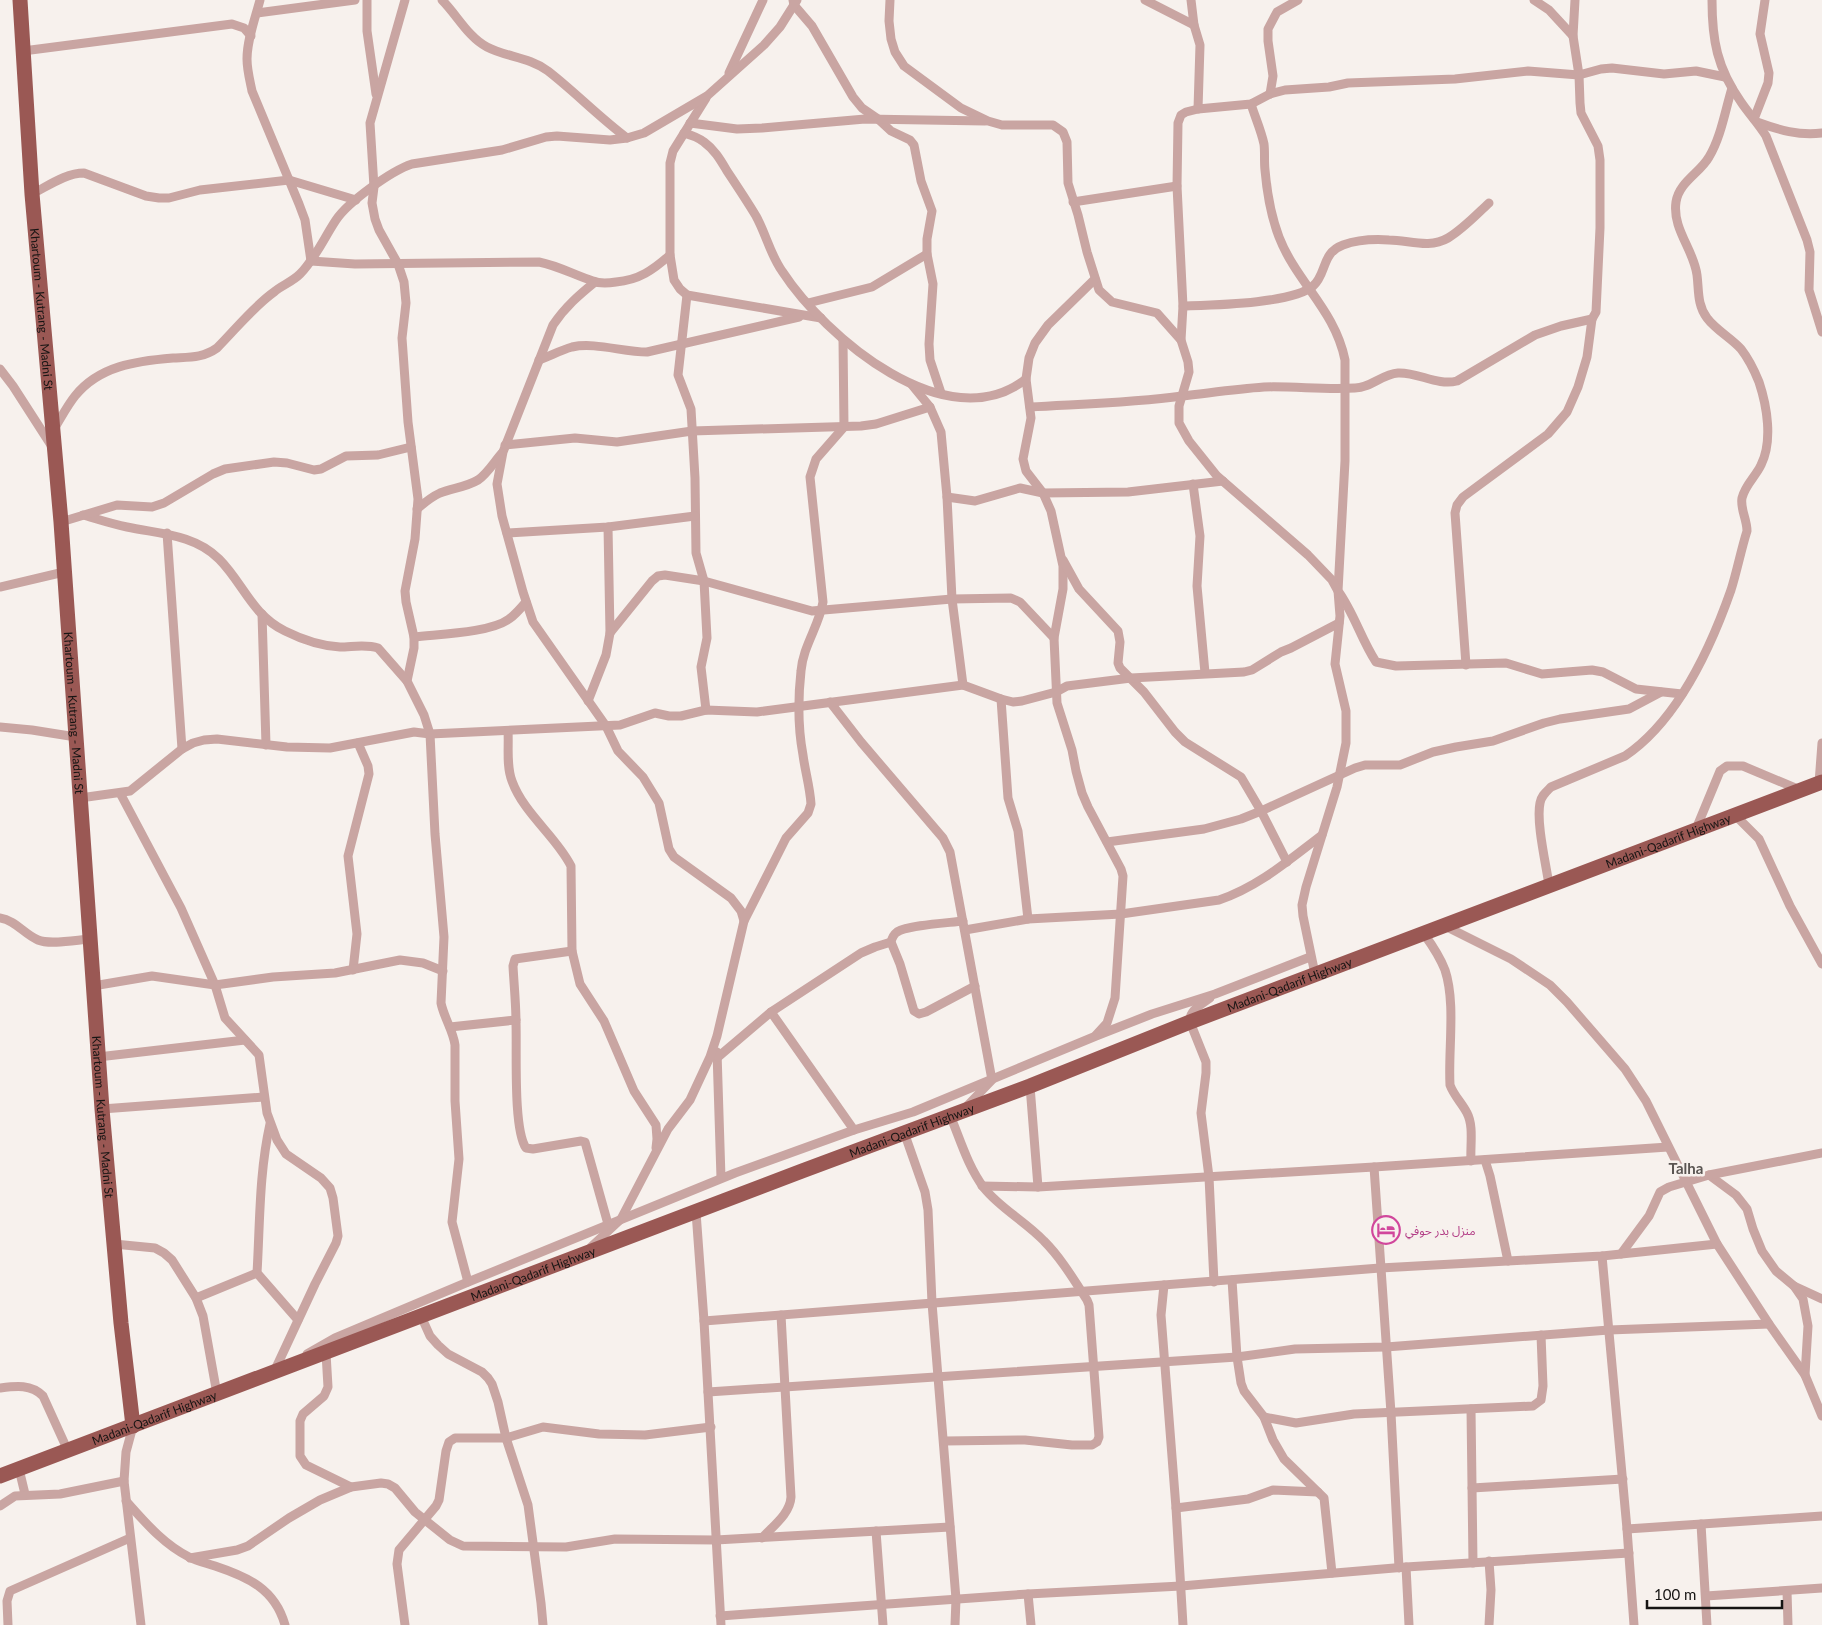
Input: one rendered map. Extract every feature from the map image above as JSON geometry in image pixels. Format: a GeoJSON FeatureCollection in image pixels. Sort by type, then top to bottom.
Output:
{"type":"FeatureCollection","features":[{"type":"Feature","properties":{"kind":"highway","name":"Khartoum - Kutrang - Madni St"},"geometry":{"type":"LineString","coordinates":[[20,0],[32,194],[61,522],[102,1109],[133,1426]]}},
{"type":"Feature","properties":{"kind":"highway","name":"Madani-Qadarif Highway"},"geometry":{"type":"LineString","coordinates":[[0,1476],[904,1132],[1030,1086],[1190,1022],[1821,782]]}},
{"type":"Feature","properties":{"kind":"street"},"geometry":{"type":"LineString","coordinates":[[260,0],[247,60],[252,91],[305,220],[311,261]]}},
{"type":"Feature","properties":{"kind":"street"},"geometry":{"type":"LineString","coordinates":[[257,12],[355,0]]}},
{"type":"Feature","properties":{"kind":"street"},"geometry":{"type":"LineString","coordinates":[[367,0],[367,32],[376,98]]}},
{"type":"Feature","properties":{"kind":"street"},"geometry":{"type":"LineString","coordinates":[[405,0],[370,123],[374,187],[372,203],[375,219],[398,264],[404,282],[406,303],[403,352],[411,447],[417,486],[415,538],[405,591],[414,637],[414,648],[407,681]]}},
{"type":"Feature","properties":{"kind":"street"},"geometry":{"type":"LineString","coordinates":[[442,0],[475,39],[488,48],[532,61],[547,70],[608,124],[627,138]]}},
{"type":"Feature","properties":{"kind":"street"},"geometry":{"type":"LineString","coordinates":[[726,78],[763,0]]}},
{"type":"Feature","properties":{"kind":"street"},"geometry":{"type":"LineString","coordinates":[[890,0],[889,21],[891,39],[895,52],[904,66],[960,108],[988,121],[1002,126],[1053,126],[1063,132],[1067,142],[1068,183],[1099,290],[1112,302],[1157,313],[1181,340]]}},
{"type":"Feature","properties":{"kind":"street"},"geometry":{"type":"LineString","coordinates":[[1145,0],[1194,25]]}},
{"type":"Feature","properties":{"kind":"street"},"geometry":{"type":"LineString","coordinates":[[1191,0],[1194,25],[1200,45],[1198,109]]}},
{"type":"Feature","properties":{"kind":"street"},"geometry":{"type":"LineString","coordinates":[[1270,94],[1273,76],[1268,29],[1277,12],[1298,0]]}},
{"type":"Feature","properties":{"kind":"street"},"geometry":{"type":"LineString","coordinates":[[1534,0],[1549,10],[1574,36]]}},
{"type":"Feature","properties":{"kind":"street"},"geometry":{"type":"LineString","coordinates":[[1466,665],[1455,513],[1457,505],[1463,497],[1548,434],[1567,412],[1578,388],[1587,357],[1592,319],[1596,312],[1600,228],[1600,160],[1598,146],[1582,113],[1574,36],[1575,0]]}},
{"type":"Feature","properties":{"kind":"street"},"geometry":{"type":"LineString","coordinates":[[1712,0],[1716,52],[1725,77],[1744,107],[1756,120],[1766,136],[1807,240],[1810,252],[1809,290],[1822,332]]}},
{"type":"Feature","properties":{"kind":"street"},"geometry":{"type":"LineString","coordinates":[[1756,120],[1768,83],[1769,73],[1760,34],[1765,0]]}},
{"type":"Feature","properties":{"kind":"street"},"geometry":{"type":"LineString","coordinates":[[53,431],[75,396],[94,377],[126,364],[147,360],[199,357],[209,354],[217,348],[270,296],[298,276],[311,261],[346,207],[400,168],[412,164],[502,150],[546,137],[557,136],[610,140],[644,133],[707,96],[764,45],[795,2],[812,26],[852,97],[862,108],[891,131],[910,140],[914,145],[921,181],[932,211],[928,230],[927,254],[932,284],[929,344],[930,360],[941,394]]}},
{"type":"Feature","properties":{"kind":"street"},"geometry":{"type":"LineString","coordinates":[[23,51],[232,24],[244,28],[251,36]]}},
{"type":"Feature","properties":{"kind":"street"},"geometry":{"type":"LineString","coordinates":[[1682,694],[1636,689],[1603,672],[1592,670],[1542,674],[1506,663],[1396,666],[1376,662],[1362,637],[1348,604],[1332,580],[1308,555],[1223,481],[1194,448],[1179,423],[1178,416],[1181,396],[1187,383],[1189,372],[1181,340],[1182,306],[1176,186],[1178,123],[1181,115],[1198,109],[1251,104],[1270,94],[1292,89],[1328,87],[1348,83],[1455,79],[1516,71],[1578,75],[1602,68],[1664,74],[1696,71],[1725,77]]}},
{"type":"Feature","properties":{"kind":"street"},"geometry":{"type":"LineString","coordinates":[[1549,885],[1539,814],[1540,801],[1544,793],[1551,787],[1626,756],[1636,749],[1675,706],[1702,658],[1721,616],[1747,531],[1747,524],[1742,509],[1742,499],[1762,464],[1767,430],[1765,407],[1759,382],[1741,350],[1702,311],[1698,296],[1697,273],[1680,232],[1676,214],[1678,194],[1683,185],[1708,159],[1714,148],[1732,88]]}},
{"type":"Feature","properties":{"kind":"street"},"geometry":{"type":"LineString","coordinates":[[707,96],[673,151],[670,163],[670,255],[674,280],[680,289],[687,294],[821,318]]}},
{"type":"Feature","properties":{"kind":"street"},"geometry":{"type":"LineString","coordinates":[[1251,104],[1264,144],[1267,189],[1273,219],[1286,252],[1330,318],[1342,344],[1345,360],[1345,461],[1338,591],[1340,602],[1339,624],[1335,664],[1346,711],[1347,727],[1340,774],[1302,906],[1310,956],[1315,974]]}},
{"type":"Feature","properties":{"kind":"street"},"geometry":{"type":"LineString","coordinates":[[690,123],[737,129],[878,119],[988,121]]}},
{"type":"Feature","properties":{"kind":"street"},"geometry":{"type":"LineString","coordinates":[[1756,120],[1779,130],[1794,133],[1822,133]]}},
{"type":"Feature","properties":{"kind":"street"},"geometry":{"type":"LineString","coordinates":[[684,133],[703,141],[714,150],[756,217],[782,272],[821,318],[843,340],[870,360],[912,385],[941,394],[967,398],[989,397],[1006,392],[1026,379]]}},
{"type":"Feature","properties":{"kind":"street"},"geometry":{"type":"LineString","coordinates":[[32,194],[67,176],[84,173],[146,196],[159,198],[169,198],[200,190],[289,180],[356,200]]}},
{"type":"Feature","properties":{"kind":"street"},"geometry":{"type":"LineString","coordinates":[[1073,202],[1176,186]]}},
{"type":"Feature","properties":{"kind":"street"},"geometry":{"type":"LineString","coordinates":[[1182,306],[1264,301],[1309,289],[1317,282],[1326,260],[1335,249],[1344,244],[1367,240],[1390,240],[1431,244],[1447,238],[1489,203]]}},
{"type":"Feature","properties":{"kind":"street"},"geometry":{"type":"LineString","coordinates":[[808,303],[872,287],[927,254]]}},
{"type":"Feature","properties":{"kind":"street"},"geometry":{"type":"LineString","coordinates":[[311,261],[355,264],[539,262],[554,265],[595,282],[608,283],[638,279],[653,270],[670,255]]}},
{"type":"Feature","properties":{"kind":"street"},"geometry":{"type":"LineString","coordinates":[[1095,279],[1048,325],[1035,343],[1026,379],[1031,418],[1023,459],[1026,471],[1043,493],[1051,510],[1064,577],[1054,638],[1056,692],[1060,712],[1072,750],[1082,793],[1121,868],[1123,876],[1115,998],[1107,1022],[1096,1036]]}},
{"type":"Feature","properties":{"kind":"street"},"geometry":{"type":"LineString","coordinates":[[595,282],[572,300],[562,311],[554,325],[504,448],[497,484],[507,534],[533,622],[606,726],[618,750],[643,778],[659,802],[669,848],[674,857],[732,898],[737,904],[744,921]]}},
{"type":"Feature","properties":{"kind":"street"},"geometry":{"type":"LineString","coordinates":[[687,294],[678,375],[689,402],[696,478],[696,552],[704,581],[707,645],[701,667],[706,710]]}},
{"type":"Feature","properties":{"kind":"street"},"geometry":{"type":"LineString","coordinates":[[539,360],[572,347],[587,346],[629,352],[647,352],[804,315]]}},
{"type":"Feature","properties":{"kind":"street"},"geometry":{"type":"LineString","coordinates":[[1030,407],[1181,396],[1265,387],[1363,388],[1397,373],[1449,383],[1457,381],[1536,336],[1561,326],[1592,319]]}},
{"type":"Feature","properties":{"kind":"street"},"geometry":{"type":"LineString","coordinates":[[583,1254],[621,1219],[668,1129],[690,1100],[710,1057],[717,1036],[744,921],[786,838],[808,813],[811,804],[802,753],[799,707],[800,670],[803,657],[822,610],[823,594],[810,477],[816,459],[844,427],[843,340]]}},
{"type":"Feature","properties":{"kind":"street"},"geometry":{"type":"LineString","coordinates":[[0,369],[55,452]]}},
{"type":"Feature","properties":{"kind":"street"},"geometry":{"type":"LineString","coordinates":[[912,385],[930,407],[941,432],[948,497],[952,599],[963,684]]}},
{"type":"Feature","properties":{"kind":"street"},"geometry":{"type":"LineString","coordinates":[[417,510],[429,499],[440,493],[467,486],[478,479],[486,473],[504,448],[575,438],[617,442],[692,431],[844,427],[876,424],[930,407]]}},
{"type":"Feature","properties":{"kind":"street"},"geometry":{"type":"LineString","coordinates":[[61,522],[117,505],[152,507],[164,503],[225,469],[287,462],[314,470],[321,469],[346,456],[378,455],[411,447]]}},
{"type":"Feature","properties":{"kind":"street"},"geometry":{"type":"LineString","coordinates":[[948,497],[975,501],[1020,488],[1043,493],[1128,492],[1223,481]]}},
{"type":"Feature","properties":{"kind":"street"},"geometry":{"type":"LineString","coordinates":[[1193,484],[1200,536],[1197,586],[1205,673]]}},
{"type":"Feature","properties":{"kind":"street"},"geometry":{"type":"LineString","coordinates":[[83,515],[127,527],[167,534],[200,546],[218,558],[251,604],[283,630],[302,638],[336,646],[371,646],[378,648],[407,681],[424,715],[430,734],[435,834],[444,937],[441,1003],[455,1045],[455,1101],[459,1159],[452,1222],[468,1282]]}},
{"type":"Feature","properties":{"kind":"street"},"geometry":{"type":"LineString","coordinates":[[507,534],[608,527],[696,516]]}},
{"type":"Feature","properties":{"kind":"street"},"geometry":{"type":"LineString","coordinates":[[588,701],[606,655],[610,633],[608,527]]}},
{"type":"Feature","properties":{"kind":"street"},"geometry":{"type":"LineString","coordinates":[[167,534],[182,749]]}},
{"type":"Feature","properties":{"kind":"street"},"geometry":{"type":"LineString","coordinates":[[1061,557],[1079,589],[1118,631],[1120,642],[1118,663],[1185,742],[1241,777],[1287,862]]}},
{"type":"Feature","properties":{"kind":"street"},"geometry":{"type":"LineString","coordinates":[[0,587],[64,572]]}},
{"type":"Feature","properties":{"kind":"street"},"geometry":{"type":"LineString","coordinates":[[610,633],[652,581],[658,576],[665,575],[704,581],[803,609],[822,610],[952,599],[1011,598],[1020,602],[1054,638]]}},
{"type":"Feature","properties":{"kind":"street"},"geometry":{"type":"LineString","coordinates":[[414,637],[495,626],[509,620],[526,602]]}},
{"type":"Feature","properties":{"kind":"street"},"geometry":{"type":"LineString","coordinates":[[262,614],[266,745]]}},
{"type":"Feature","properties":{"kind":"street"},"geometry":{"type":"LineString","coordinates":[[80,798],[130,791],[182,749],[204,740],[330,748],[414,732],[430,734],[620,725],[655,713],[681,716],[706,710],[757,712],[963,684],[1013,702],[1056,692],[1066,686],[1130,678],[1244,672],[1252,670],[1281,652],[1339,624]]}},
{"type":"Feature","properties":{"kind":"street"},"geometry":{"type":"LineString","coordinates":[[1107,842],[1204,829],[1242,819],[1340,774],[1365,765],[1400,765],[1433,752],[1494,741],[1560,719],[1629,709],[1661,692]]}},
{"type":"Feature","properties":{"kind":"street"},"geometry":{"type":"LineString","coordinates":[[1001,698],[1007,790],[1018,831],[1028,920]]}},
{"type":"Feature","properties":{"kind":"street"},"geometry":{"type":"LineString","coordinates":[[830,702],[861,742],[943,838],[951,857],[992,1080]]}},
{"type":"Feature","properties":{"kind":"street"},"geometry":{"type":"LineString","coordinates":[[0,727],[76,737]]}},
{"type":"Feature","properties":{"kind":"street"},"geometry":{"type":"LineString","coordinates":[[508,731],[512,782],[518,793],[566,856],[571,866],[572,951],[580,984],[604,1021],[634,1091],[656,1126],[656,1151]]}},
{"type":"Feature","properties":{"kind":"street"},"geometry":{"type":"LineString","coordinates":[[353,970],[358,934],[348,856],[369,774],[368,766],[358,743]]}},
{"type":"Feature","properties":{"kind":"street"},"geometry":{"type":"LineString","coordinates":[[1821,782],[1822,743]]}},
{"type":"Feature","properties":{"kind":"street"},"geometry":{"type":"LineString","coordinates":[[1696,829],[1720,771],[1727,766],[1743,766],[1800,790]]}},
{"type":"Feature","properties":{"kind":"street"},"geometry":{"type":"LineString","coordinates":[[120,793],[181,908],[216,985],[225,1018],[260,1055],[264,1098],[270,1124],[277,1140],[286,1154],[321,1178],[330,1188],[333,1198],[338,1236],[336,1243],[274,1372]]}},
{"type":"Feature","properties":{"kind":"street"},"geometry":{"type":"LineString","coordinates":[[1735,815],[1759,840],[1790,906],[1822,964]]}},
{"type":"Feature","properties":{"kind":"street"},"geometry":{"type":"LineString","coordinates":[[975,986],[926,1012],[919,1014],[914,1011],[900,964],[891,942],[893,936],[897,932],[907,929],[1121,914],[1218,900],[1234,895],[1265,879],[1322,835]]}},
{"type":"Feature","properties":{"kind":"street"},"geometry":{"type":"LineString","coordinates":[[0,918],[7,919],[37,940],[45,942],[90,939]]}},
{"type":"Feature","properties":{"kind":"street"},"geometry":{"type":"LineString","coordinates":[[1445,926],[1511,959],[1550,985],[1625,1069],[1646,1101],[1718,1244],[1769,1324],[1805,1375],[1822,1416]]}},
{"type":"Feature","properties":{"kind":"street"},"geometry":{"type":"LineString","coordinates":[[1424,934],[1439,955],[1446,972],[1450,1012],[1450,1085],[1454,1096],[1462,1104],[1468,1115],[1470,1161]]}},
{"type":"Feature","properties":{"kind":"street"},"geometry":{"type":"LineString","coordinates":[[718,1057],[771,1012],[861,953],[875,946],[891,942]]}},
{"type":"Feature","properties":{"kind":"street"},"geometry":{"type":"LineString","coordinates":[[572,951],[515,959],[513,966],[518,1120],[523,1144],[526,1148],[532,1150],[581,1141],[585,1142],[608,1224]]}},
{"type":"Feature","properties":{"kind":"street"},"geometry":{"type":"LineString","coordinates":[[289,1367],[313,1350],[335,1338],[720,1178],[854,1130],[913,1112],[1096,1036],[1152,1014],[1215,994],[1310,956]]}},
{"type":"Feature","properties":{"kind":"street"},"geometry":{"type":"LineString","coordinates":[[93,986],[152,976],[216,985],[273,977],[335,973],[400,960],[423,963],[443,971]]}},
{"type":"Feature","properties":{"kind":"street"},"geometry":{"type":"LineString","coordinates":[[1214,1282],[1209,1177],[1201,1113],[1206,1062],[1190,1022],[1190,1017],[1194,1010],[1215,994]]}},
{"type":"Feature","properties":{"kind":"street"},"geometry":{"type":"LineString","coordinates":[[771,1012],[854,1130]]}},
{"type":"Feature","properties":{"kind":"street"},"geometry":{"type":"LineString","coordinates":[[450,1027],[516,1020]]}},
{"type":"Feature","properties":{"kind":"street"},"geometry":{"type":"LineString","coordinates":[[717,1036],[720,1178]]}},
{"type":"Feature","properties":{"kind":"street"},"geometry":{"type":"LineString","coordinates":[[98,1057],[245,1040]]}},
{"type":"Feature","properties":{"kind":"street"},"geometry":{"type":"LineString","coordinates":[[945,1441],[1024,1440],[1092,1445],[1097,1442],[1099,1437],[1089,1305],[1082,1292],[1043,1240],[998,1204],[982,1186],[970,1163],[957,1112],[992,1080]]}},
{"type":"Feature","properties":{"kind":"street"},"geometry":{"type":"LineString","coordinates":[[1030,1086],[1038,1187]]}},
{"type":"Feature","properties":{"kind":"street"},"geometry":{"type":"LineString","coordinates":[[102,1109],[264,1098]]}},
{"type":"Feature","properties":{"kind":"street"},"geometry":{"type":"LineString","coordinates":[[270,1124],[262,1173],[257,1273],[298,1320]]}},
{"type":"Feature","properties":{"kind":"street"},"geometry":{"type":"LineString","coordinates":[[904,1132],[928,1210],[932,1304],[945,1441],[956,1599],[955,1625]]}},
{"type":"Feature","properties":{"kind":"street"},"geometry":{"type":"LineString","coordinates":[[982,1186],[1038,1187],[1668,1147]]}},
{"type":"Feature","properties":{"kind":"street"},"geometry":{"type":"LineString","coordinates":[[1621,1254],[1649,1216],[1660,1192],[1669,1186],[1709,1175],[1822,1153]]}},
{"type":"Feature","properties":{"kind":"street"},"geometry":{"type":"LineString","coordinates":[[1485,1160],[1508,1261]]}},
{"type":"Feature","properties":{"kind":"street"},"geometry":{"type":"LineString","coordinates":[[1374,1167],[1391,1413],[1409,1625]]}},
{"type":"Feature","properties":{"kind":"street"},"geometry":{"type":"LineString","coordinates":[[1709,1175],[1736,1195],[1747,1209],[1762,1251],[1776,1271],[1794,1286],[1822,1299]]}},
{"type":"Feature","properties":{"kind":"street"},"geometry":{"type":"LineString","coordinates":[[696,1212],[711,1427],[720,1620],[881,1604],[1181,1586],[1332,1572],[1629,1553]]}},
{"type":"Feature","properties":{"kind":"street"},"geometry":{"type":"LineString","coordinates":[[114,1244],[155,1248],[164,1252],[172,1260],[196,1298],[203,1316],[217,1394]]}},
{"type":"Feature","properties":{"kind":"street"},"geometry":{"type":"LineString","coordinates":[[704,1321],[1380,1268],[1602,1256],[1718,1244]]}},
{"type":"Feature","properties":{"kind":"street"},"geometry":{"type":"LineString","coordinates":[[1602,1256],[1628,1529],[1634,1625]]}},
{"type":"Feature","properties":{"kind":"street"},"geometry":{"type":"LineString","coordinates":[[196,1298],[257,1273]]}},
{"type":"Feature","properties":{"kind":"street"},"geometry":{"type":"LineString","coordinates":[[1232,1280],[1237,1357],[1241,1383],[1244,1391],[1264,1417],[1273,1440],[1284,1459],[1325,1500],[1332,1572]]}},
{"type":"Feature","properties":{"kind":"street"},"geometry":{"type":"LineString","coordinates":[[1164,1286],[1161,1310],[1183,1625]]}},
{"type":"Feature","properties":{"kind":"street"},"geometry":{"type":"LineString","coordinates":[[1794,1286],[1803,1299],[1808,1326],[1805,1375]]}},
{"type":"Feature","properties":{"kind":"street"},"geometry":{"type":"LineString","coordinates":[[762,1538],[790,1505],[781,1315]]}},
{"type":"Feature","properties":{"kind":"street"},"geometry":{"type":"LineString","coordinates":[[421,1316],[430,1336],[438,1345],[448,1354],[488,1378],[498,1402],[506,1438],[528,1505],[543,1625]]}},
{"type":"Feature","properties":{"kind":"street"},"geometry":{"type":"LineString","coordinates":[[708,1392],[1237,1357],[1295,1349],[1386,1346],[1609,1330],[1769,1324]]}},
{"type":"Feature","properties":{"kind":"street"},"geometry":{"type":"LineString","coordinates":[[1264,1417],[1296,1422],[1354,1414],[1533,1406],[1540,1400],[1543,1386],[1540,1335]]}},
{"type":"Feature","properties":{"kind":"street"},"geometry":{"type":"LineString","coordinates":[[326,1353],[328,1387],[324,1396],[303,1414],[300,1422],[300,1456],[306,1465],[351,1487]]}},
{"type":"Feature","properties":{"kind":"street"},"geometry":{"type":"LineString","coordinates":[[0,1388],[24,1386],[37,1390],[43,1396],[68,1450]]}},
{"type":"Feature","properties":{"kind":"street"},"geometry":{"type":"LineString","coordinates":[[1471,1409],[1473,1562]]}},
{"type":"Feature","properties":{"kind":"street"},"geometry":{"type":"LineString","coordinates":[[133,1426],[126,1452],[124,1481],[141,1625]]}},
{"type":"Feature","properties":{"kind":"street"},"geometry":{"type":"LineString","coordinates":[[405,1625],[396,1564],[399,1550],[425,1520],[439,1500],[446,1451],[449,1442],[455,1438],[506,1438],[543,1427],[599,1434],[645,1436],[711,1427]]}},
{"type":"Feature","properties":{"kind":"street"},"geometry":{"type":"LineString","coordinates":[[19,1469],[25,1494]]}},
{"type":"Feature","properties":{"kind":"street"},"geometry":{"type":"LineString","coordinates":[[1472,1488],[1623,1479]]}},
{"type":"Feature","properties":{"kind":"street"},"geometry":{"type":"LineString","coordinates":[[0,1506],[15,1496],[25,1494],[55,1495],[124,1481]]}},
{"type":"Feature","properties":{"kind":"street"},"geometry":{"type":"LineString","coordinates":[[190,1558],[237,1550],[248,1546],[320,1500],[351,1487],[388,1484],[395,1488],[415,1512],[450,1540],[464,1546],[576,1546],[630,1538],[716,1540],[950,1527]]}},
{"type":"Feature","properties":{"kind":"street"},"geometry":{"type":"LineString","coordinates":[[1176,1508],[1248,1499],[1272,1490],[1318,1492]]}},
{"type":"Feature","properties":{"kind":"street"},"geometry":{"type":"LineString","coordinates":[[126,1501],[163,1540],[190,1558],[252,1581],[277,1604],[285,1625]]}},
{"type":"Feature","properties":{"kind":"street"},"geometry":{"type":"LineString","coordinates":[[1628,1529],[1822,1516]]}},
{"type":"Feature","properties":{"kind":"street"},"geometry":{"type":"LineString","coordinates":[[1701,1524],[1707,1625]]}},
{"type":"Feature","properties":{"kind":"street"},"geometry":{"type":"LineString","coordinates":[[876,1531],[883,1625]]}},
{"type":"Feature","properties":{"kind":"street"},"geometry":{"type":"LineString","coordinates":[[8,1625],[7,1601],[10,1591],[130,1538]]}},
{"type":"Feature","properties":{"kind":"street"},"geometry":{"type":"LineString","coordinates":[[1489,1561],[1491,1590],[1489,1625]]}},
{"type":"Feature","properties":{"kind":"street"},"geometry":{"type":"LineString","coordinates":[[1706,1596],[1822,1588]]}},
{"type":"Feature","properties":{"kind":"street"},"geometry":{"type":"LineString","coordinates":[[1787,1590],[1788,1625]]}},
{"type":"Feature","properties":{"kind":"street"},"geometry":{"type":"LineString","coordinates":[[1028,1594],[1031,1625]]}},
{"type":"Feature","properties":{"kind":"place","name":"منزل بدر حوفي"},"geometry":{"type":"Point","coordinates":[1386,1230]}},
{"type":"Feature","properties":{"kind":"district","name":"Talha"},"geometry":{"type":"Point","coordinates":[1686,1168]}}]}
